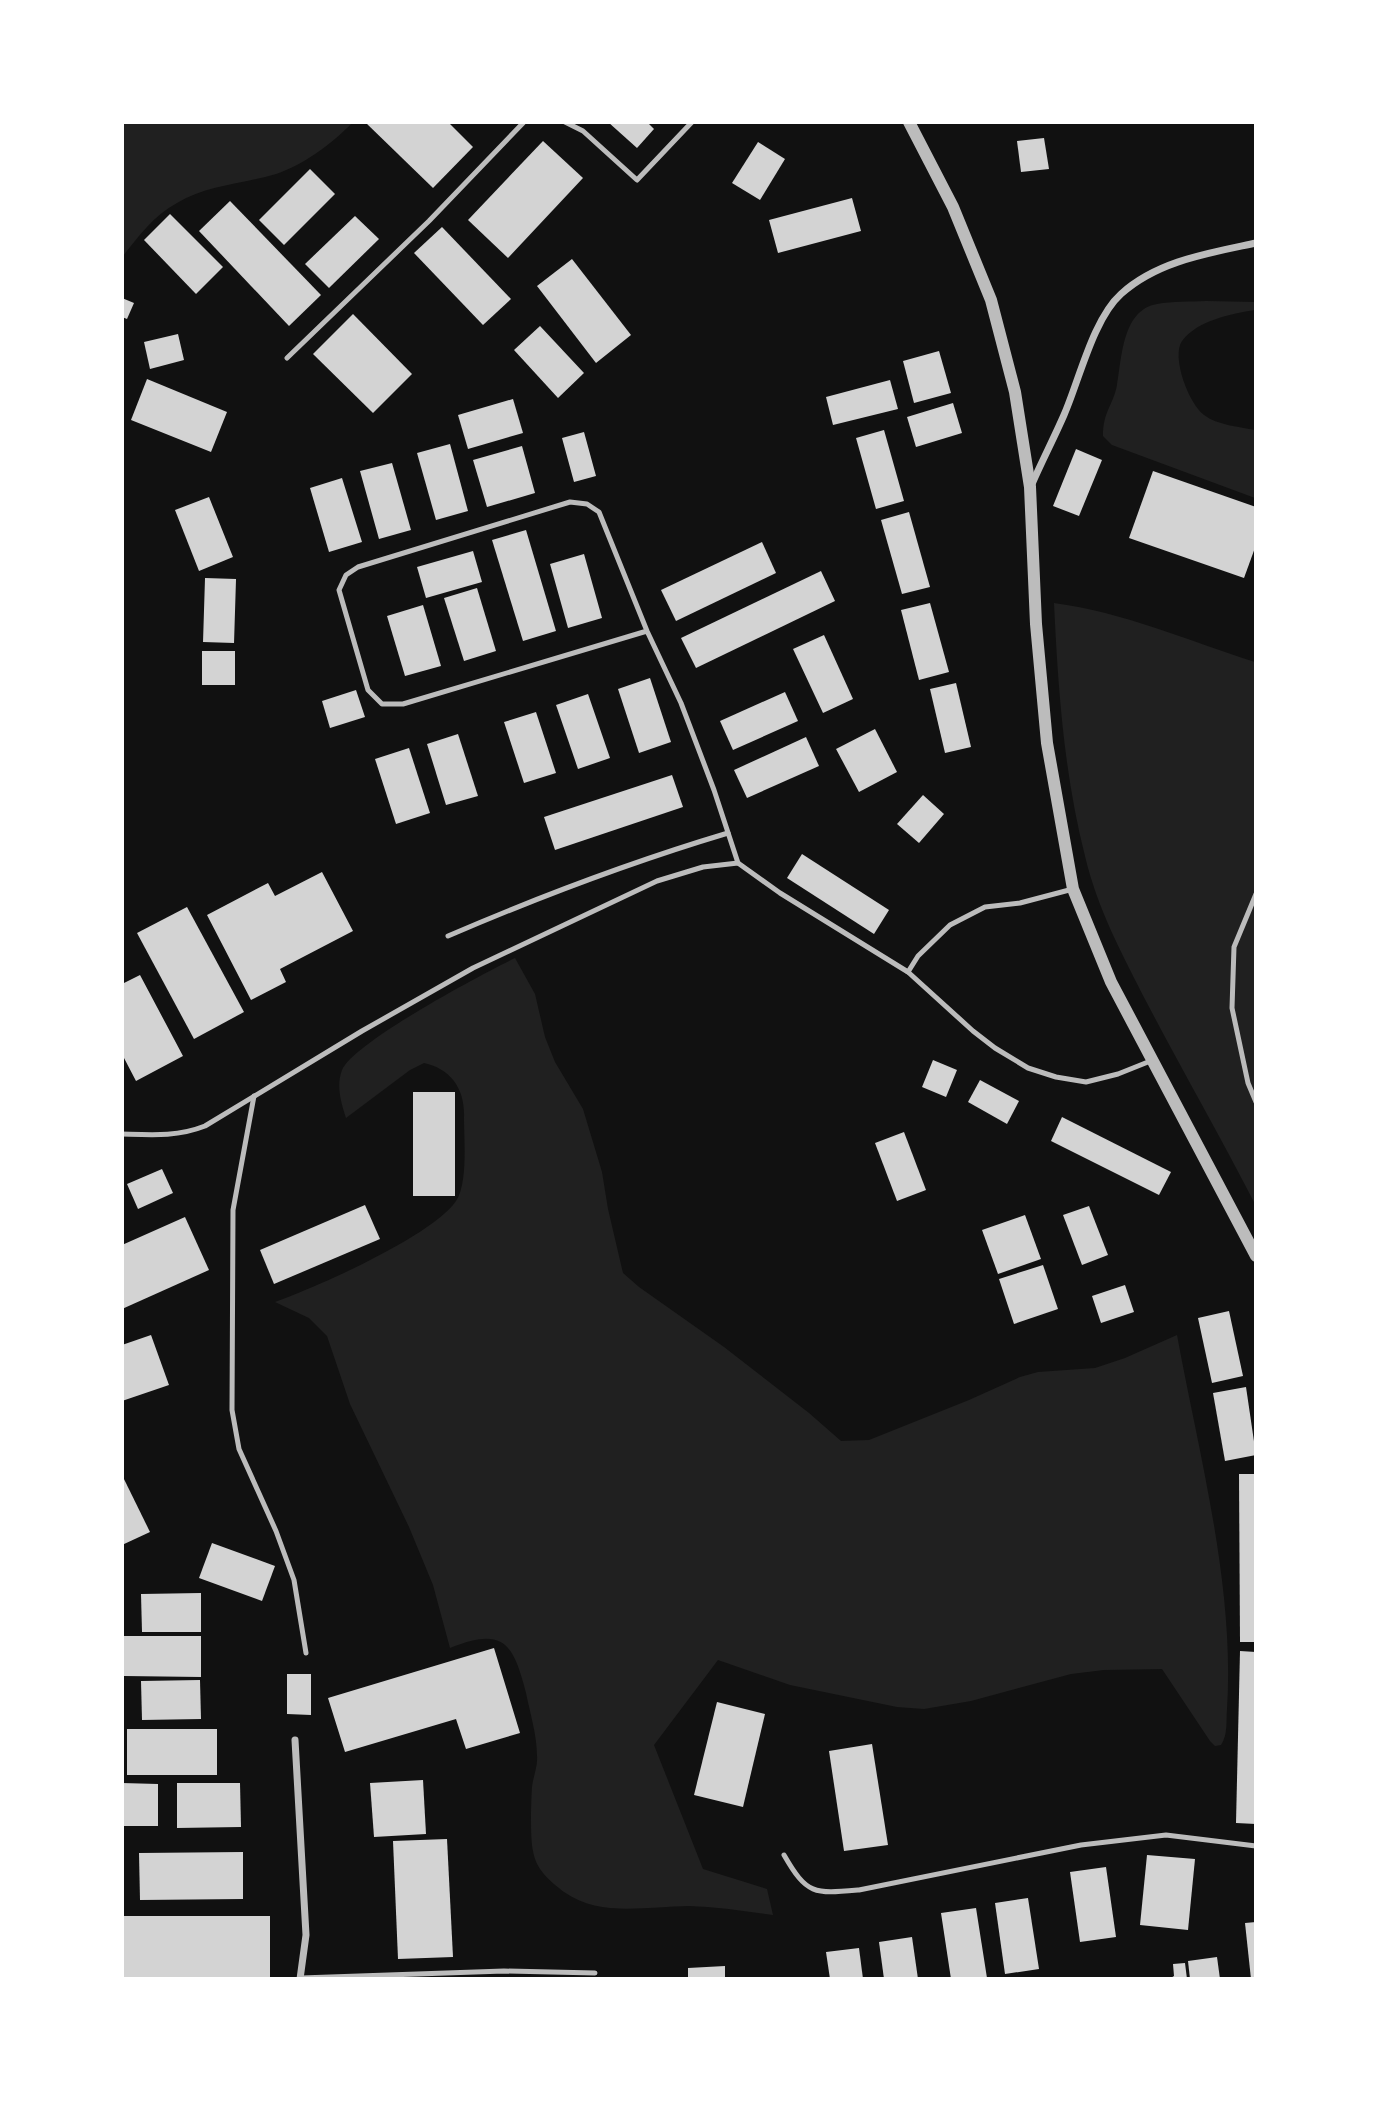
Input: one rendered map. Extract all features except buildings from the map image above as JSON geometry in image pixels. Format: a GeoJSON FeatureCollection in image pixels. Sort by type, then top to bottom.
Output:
{"type":"FeatureCollection","features":[{"type":"Feature","properties":{"kind":"street"},"geometry":{"type":"LineString","coordinates":[[909,122],[953,206],[991,300],[1016,392],[1030,487],[1036,624],[1046,743],[1073,889],[1111,982],[1255,1256]]}},
{"type":"Feature","properties":{"kind":"street"},"geometry":{"type":"LineString","coordinates":[[1030,487],[1064,415],[1093,339],[1118,296],[1133,284],[1172,264],[1198,255],[1255,243]]}},
{"type":"Feature","properties":{"kind":"street"},"geometry":{"type":"LineString","coordinates":[[295,1740],[306,1935],[301,1978]]}},
{"type":"Feature","properties":{"kind":"lane"},"geometry":{"type":"LineString","coordinates":[[287,358],[429,221],[524,122]]}},
{"type":"Feature","properties":{"kind":"lane"},"geometry":{"type":"LineString","coordinates":[[565,122],[583,131],[637,180],[692,122]]}},
{"type":"Feature","properties":{"kind":"lane"},"geometry":{"type":"LineString","coordinates":[[647,631],[403,704],[382,705],[368,690],[339,590],[346,575],[358,567],[570,502],[587,504],[599,512],[647,631],[681,703],[738,863],[779,893],[908,972],[973,1031],[1028,1068],[1056,1077],[1086,1082],[1118,1074],[1153,1060]]}},
{"type":"Feature","properties":{"kind":"lane"},"geometry":{"type":"LineString","coordinates":[[448,936],[541,896],[638,860],[728,833]]}},
{"type":"Feature","properties":{"kind":"lane"},"geometry":{"type":"LineString","coordinates":[[122,1134],[165,1136],[187,1133],[205,1126],[362,1031],[497,956],[657,881],[703,867],[738,863]]}},
{"type":"Feature","properties":{"kind":"lane"},"geometry":{"type":"LineString","coordinates":[[908,972],[918,956],[950,925],[985,907],[1020,903],[1073,889]]}},
{"type":"Feature","properties":{"kind":"lane"},"geometry":{"type":"LineString","coordinates":[[1255,894],[1234,947],[1232,1008],[1248,1083],[1255,1102]]}},
{"type":"Feature","properties":{"kind":"lane"},"geometry":{"type":"LineString","coordinates":[[254,1096],[233,1210],[232,1410],[239,1449],[294,1580],[306,1653]]}},
{"type":"Feature","properties":{"kind":"lane"},"geometry":{"type":"LineString","coordinates":[[784,1855],[797,1878],[810,1890],[830,1893],[859,1890],[1081,1845],[1166,1835],[1224,1840],[1255,1846]]}},
{"type":"Feature","properties":{"kind":"lane"},"geometry":{"type":"LineString","coordinates":[[301,1978],[504,1971],[595,1972]]}},
{"type":"Feature","properties":{"kind":"shaded area"},"geometry":{"type":"Polygon","coordinates":[[[123,122],[352,123],[317,153],[286,170],[213,189],[177,203],[154,220],[123,256],[123,122]]]}},
{"type":"Feature","properties":{"kind":"shaded area"},"geometry":{"type":"Polygon","coordinates":[[[1255,302],[1255,310],[1226,316],[1197,328],[1182,341],[1179,358],[1183,380],[1193,401],[1204,415],[1222,423],[1255,430],[1255,498],[1112,445],[1103,436],[1126,337],[1137,315],[1145,308],[1157,304],[1255,302]]]}},
{"type":"Feature","properties":{"kind":"shaded area"},"geometry":{"type":"Polygon","coordinates":[[[1054,603],[1131,620],[1255,662],[1255,1204],[1138,985],[1096,894],[1078,825],[1067,762],[1054,603]]]}},
{"type":"Feature","properties":{"kind":"shaded area"},"geometry":{"type":"Polygon","coordinates":[[[515,958],[535,994],[545,1037],[555,1062],[583,1109],[602,1172],[623,1273],[724,1347],[841,1441],[869,1440],[1020,1377],[1038,1372],[1095,1368],[1177,1335],[1205,1474],[1226,1616],[1227,1723],[1221,1745],[1215,1746],[1210,1741],[1162,1669],[1104,1670],[1071,1674],[971,1701],[924,1709],[897,1707],[790,1685],[718,1660],[654,1745],[703,1869],[767,1889],[773,1915],[700,1907],[609,1908],[578,1900],[564,1892],[544,1874],[537,1864],[531,1837],[536,1740],[516,1661],[503,1644],[494,1640],[482,1639],[450,1648],[433,1585],[409,1527],[350,1404],[327,1336],[309,1318],[275,1302],[344,1273],[399,1244],[443,1215],[456,1201],[464,1172],[464,1107],[459,1089],[449,1075],[424,1063],[410,1070],[346,1118],[340,1094],[340,1076],[352,1058],[393,1026],[515,958]]]}}]}
